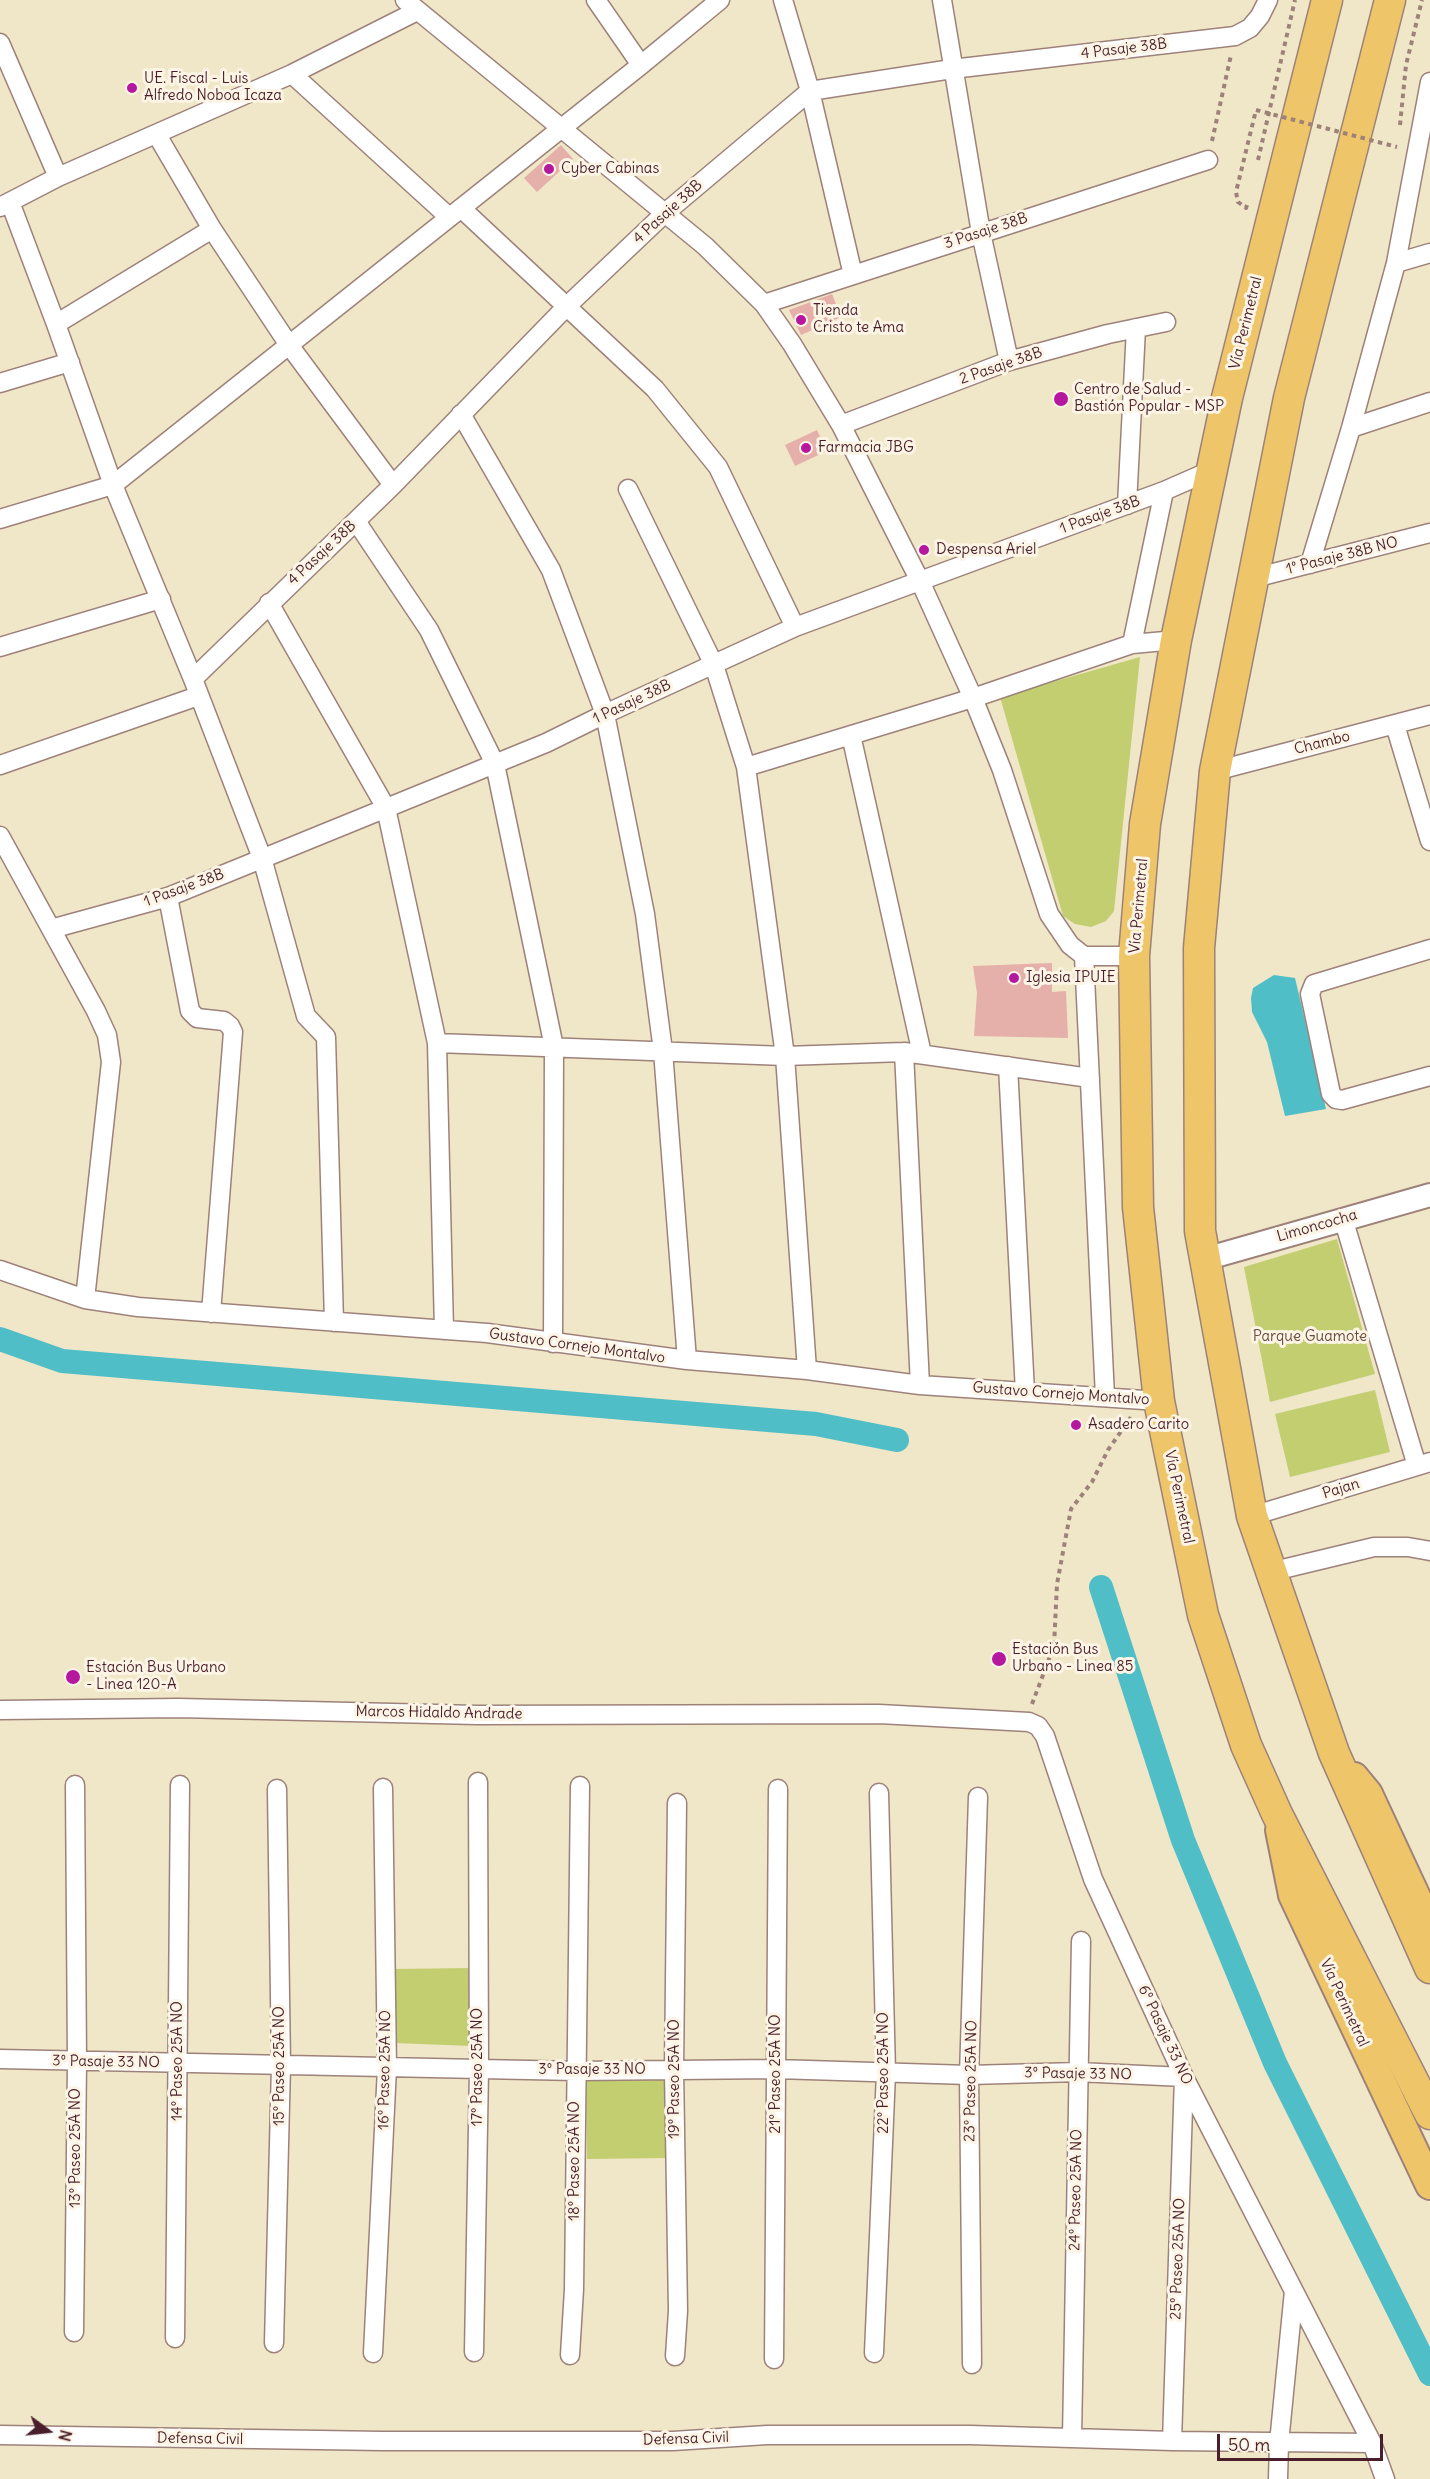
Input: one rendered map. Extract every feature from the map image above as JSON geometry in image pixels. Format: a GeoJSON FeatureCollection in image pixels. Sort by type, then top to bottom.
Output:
{"type":"FeatureCollection","features":[{"type":"Feature","properties":{"kind":"highway","name":"Vía Perimetral"},"geometry":{"type":"LineString","coordinates":[[1327,0],[1227,398],[1176,640],[1145,824],[1134,956],[1138,1207],[1147,1400],[1203,1615],[1246,1745],[1277,1814],[1430,2114]]}},
{"type":"Feature","properties":{"kind":"highway"},"geometry":{"type":"LineString","coordinates":[[1390,0],[1289,398],[1215,771],[1199,948],[1200,1231],[1252,1515],[1334,1753],[1430,1968]]}},
{"type":"Feature","properties":{"kind":"main road"},"geometry":{"type":"LineString","coordinates":[[1334,1753],[1368,1794],[1430,1927]]}},
{"type":"Feature","properties":{"kind":"main road","name":"Vía Perimetral"},"geometry":{"type":"LineString","coordinates":[[1277,1814],[1293,1895],[1430,2185]]}},
{"type":"Feature","properties":{"kind":"street"},"geometry":{"type":"LineString","coordinates":[[596,0],[641,65]]}},
{"type":"Feature","properties":{"kind":"street"},"geometry":{"type":"LineString","coordinates":[[0,519],[112,485],[720,0]]}},
{"type":"Feature","properties":{"kind":"street"},"geometry":{"type":"LineString","coordinates":[[783,0],[810,91],[853,275]]}},
{"type":"Feature","properties":{"kind":"street"},"geometry":{"type":"LineString","coordinates":[[942,0],[981,233],[1009,361]]}},
{"type":"Feature","properties":{"kind":"street"},"geometry":{"type":"LineString","coordinates":[[1235,36],[1250,28],[1260,16],[1268,0]]}},
{"type":"Feature","properties":{"kind":"street"},"geometry":{"type":"LineString","coordinates":[[334,1322],[326,1037],[306,1016],[262,858],[161,599],[112,485],[56,324],[5,205],[58,177],[292,74],[411,6],[563,127],[705,246],[764,304],[792,344],[841,425],[920,581],[973,698],[1002,770],[1049,914],[1070,945],[1084,956],[1134,956]]}},
{"type":"Feature","properties":{"kind":"street","name":"4 Pasaje 38B"},"geometry":{"type":"LineString","coordinates":[[0,765],[196,688],[269,603],[393,485],[567,306],[665,213],[810,91],[952,69],[1235,36]]}},
{"type":"Feature","properties":{"kind":"street"},"geometry":{"type":"LineString","coordinates":[[0,43],[8,85],[58,177]]}},
{"type":"Feature","properties":{"kind":"street"},"geometry":{"type":"LineString","coordinates":[[292,74],[567,306],[655,389],[718,468],[795,627]]}},
{"type":"Feature","properties":{"kind":"street"},"geometry":{"type":"LineString","coordinates":[[1310,564],[1351,428],[1396,263],[1430,82]]}},
{"type":"Feature","properties":{"kind":"street"},"geometry":{"type":"LineString","coordinates":[[157,135],[212,229],[289,345],[393,485]]}},
{"type":"Feature","properties":{"kind":"street","name":"3 Pasaje 38B"},"geometry":{"type":"LineString","coordinates":[[764,304],[1208,160]]}},
{"type":"Feature","properties":{"kind":"street"},"geometry":{"type":"LineString","coordinates":[[56,324],[212,229]]}},
{"type":"Feature","properties":{"kind":"street"},"geometry":{"type":"LineString","coordinates":[[1396,263],[1430,254]]}},
{"type":"Feature","properties":{"kind":"street","name":"2 Pasaje 38B"},"geometry":{"type":"LineString","coordinates":[[841,425],[1009,361],[1166,322]]}},
{"type":"Feature","properties":{"kind":"street"},"geometry":{"type":"LineString","coordinates":[[1127,504],[1137,328]]}},
{"type":"Feature","properties":{"kind":"street"},"geometry":{"type":"LineString","coordinates":[[0,383],[70,362]]}},
{"type":"Feature","properties":{"kind":"street"},"geometry":{"type":"LineString","coordinates":[[1351,428],[1430,402]]}},
{"type":"Feature","properties":{"kind":"street"},"geometry":{"type":"LineString","coordinates":[[461,414],[551,570],[605,714],[645,914],[663,1051],[687,1360]]}},
{"type":"Feature","properties":{"kind":"street","name":"1 Pasaje 38B"},"geometry":{"type":"LineString","coordinates":[[51,929],[168,897],[546,743],[795,627],[1164,491],[1212,470]]}},
{"type":"Feature","properties":{"kind":"street"},"geometry":{"type":"LineString","coordinates":[[628,489],[714,665],[746,767],[785,1056],[807,1370]]}},
{"type":"Feature","properties":{"kind":"street"},"geometry":{"type":"LineString","coordinates":[[1132,644],[1164,491]]}},
{"type":"Feature","properties":{"kind":"street"},"geometry":{"type":"LineString","coordinates":[[356,521],[429,630],[495,764],[554,1047],[553,1343]]}},
{"type":"Feature","properties":{"kind":"street","name":"1° Pasaje 38B NO"},"geometry":{"type":"LineString","coordinates":[[1254,578],[1430,533]]}},
{"type":"Feature","properties":{"kind":"street"},"geometry":{"type":"LineString","coordinates":[[0,647],[161,599]]}},
{"type":"Feature","properties":{"kind":"street"},"geometry":{"type":"LineString","coordinates":[[269,603],[386,808],[437,1043],[444,1330]]}},
{"type":"Feature","properties":{"kind":"street"},"geometry":{"type":"LineString","coordinates":[[746,767],[973,698],[1132,644],[1176,640]]}},
{"type":"Feature","properties":{"kind":"street","name":"Chambo"},"geometry":{"type":"LineString","coordinates":[[1215,771],[1430,714]]}},
{"type":"Feature","properties":{"kind":"street"},"geometry":{"type":"LineString","coordinates":[[1395,725],[1430,841]]}},
{"type":"Feature","properties":{"kind":"street"},"geometry":{"type":"LineString","coordinates":[[851,735],[913,1053],[920,1385]]}},
{"type":"Feature","properties":{"kind":"street"},"geometry":{"type":"LineString","coordinates":[[0,836],[107,1035],[111,1062],[86,1299]]}},
{"type":"Feature","properties":{"kind":"street"},"geometry":{"type":"LineString","coordinates":[[168,897],[190,1011],[197,1018],[224,1021],[230,1026],[232,1032],[211,1313]]}},
{"type":"Feature","properties":{"kind":"street"},"geometry":{"type":"LineString","coordinates":[[1430,949],[1314,984],[1310,994],[1331,1094],[1336,1099],[1342,1100],[1430,1076]]}},
{"type":"Feature","properties":{"kind":"street"},"geometry":{"type":"LineString","coordinates":[[1084,956],[1106,1397]]}},
{"type":"Feature","properties":{"kind":"street"},"geometry":{"type":"LineString","coordinates":[[437,1043],[785,1056],[913,1053],[1090,1078]]}},
{"type":"Feature","properties":{"kind":"street"},"geometry":{"type":"LineString","coordinates":[[1008,1066],[1025,1392]]}},
{"type":"Feature","properties":{"kind":"street","name":"Limoncocha"},"geometry":{"type":"LineString","coordinates":[[1205,1259],[1430,1195]]}},
{"type":"Feature","properties":{"kind":"street"},"geometry":{"type":"LineString","coordinates":[[1343,1218],[1423,1464]]}},
{"type":"Feature","properties":{"kind":"street","name":"Gustavo Cornejo Montalvo"},"geometry":{"type":"LineString","coordinates":[[0,1270],[86,1299],[138,1307],[487,1333],[687,1360],[807,1370],[920,1385],[1147,1400]]}},
{"type":"Feature","properties":{"kind":"street","name":"Pajan"},"geometry":{"type":"LineString","coordinates":[[1252,1515],[1423,1464]]}},
{"type":"Feature","properties":{"kind":"street"},"geometry":{"type":"LineString","coordinates":[[1270,1572],[1374,1547],[1408,1547],[1430,1551]]}},
{"type":"Feature","properties":{"kind":"street","name":"Marcos Hidaldo Andrade"},"geometry":{"type":"LineString","coordinates":[[0,1710],[179,1708],[477,1715],[879,1714],[1029,1722]]}},
{"type":"Feature","properties":{"kind":"street","name":"6º Pasaje 33 NO"},"geometry":{"type":"LineString","coordinates":[[1029,1722],[1038,1726],[1045,1736],[1093,1879],[1184,2077],[1372,2443],[1385,2479]]}},
{"type":"Feature","properties":{"kind":"street","name":"17º Paseo 25A NO"},"geometry":{"type":"LineString","coordinates":[[474,2352],[479,2069],[478,1782]]}},
{"type":"Feature","properties":{"kind":"street","name":"13º Paseo 25A NO"},"geometry":{"type":"LineString","coordinates":[[74,2332],[77,2062],[75,1785]]}},
{"type":"Feature","properties":{"kind":"street","name":"14º Paseo 25A NO"},"geometry":{"type":"LineString","coordinates":[[176,2338],[180,1785]]}},
{"type":"Feature","properties":{"kind":"street","name":"18º Paseo 25A NO"},"geometry":{"type":"LineString","coordinates":[[570,2355],[574,2289],[580,1786]]}},
{"type":"Feature","properties":{"kind":"street","name":"16º Paseo 25A NO"},"geometry":{"type":"LineString","coordinates":[[373,2353],[387,2068],[382,1788]]}},
{"type":"Feature","properties":{"kind":"street","name":"15º Paseo 25A NO"},"geometry":{"type":"LineString","coordinates":[[274,2343],[281,2065],[277,1789]]}},
{"type":"Feature","properties":{"kind":"street","name":"21º Paseo 25A NO"},"geometry":{"type":"LineString","coordinates":[[774,2359],[778,1789]]}},
{"type":"Feature","properties":{"kind":"street","name":"22º Paseo 25A NO"},"geometry":{"type":"LineString","coordinates":[[874,2353],[886,2073],[879,1793]]}},
{"type":"Feature","properties":{"kind":"street","name":"23º Paseo 25A NO"},"geometry":{"type":"LineString","coordinates":[[972,2364],[969,2075],[978,1797]]}},
{"type":"Feature","properties":{"kind":"street","name":"19º Paseo 25A NO"},"geometry":{"type":"LineString","coordinates":[[675,2356],[678,2311],[674,2070],[677,1803]]}},
{"type":"Feature","properties":{"kind":"street","name":"24º Paseo 25A NO"},"geometry":{"type":"LineString","coordinates":[[1072,2438],[1081,1941]]}},
{"type":"Feature","properties":{"kind":"street","name":"3º Pasaje 33 NO"},"geometry":{"type":"LineString","coordinates":[[0,2059],[576,2071],[776,2069],[969,2075],[1078,2072],[1184,2077]]}},
{"type":"Feature","properties":{"kind":"street","name":"25º Paseo 25A NO"},"geometry":{"type":"LineString","coordinates":[[1172,2441],[1184,2077]]}},
{"type":"Feature","properties":{"kind":"street"},"geometry":{"type":"LineString","coordinates":[[1278,2479],[1279,2443],[1294,2291]]}},
{"type":"Feature","properties":{"kind":"street","name":"Defensa Civil"},"geometry":{"type":"LineString","coordinates":[[0,2435],[474,2441],[673,2441],[767,2435],[1372,2443]]}},
{"type":"Feature","properties":{"kind":"path"},"geometry":{"type":"LineString","coordinates":[[1257,162],[1295,0]]}},
{"type":"Feature","properties":{"kind":"path"},"geometry":{"type":"LineString","coordinates":[[1249,196],[1246,208],[1238,202],[1236,192],[1256,111],[1397,147],[1406,65],[1422,0]]}},
{"type":"Feature","properties":{"kind":"path"},"geometry":{"type":"LineString","coordinates":[[1208,160],[1235,36]]}},
{"type":"Feature","properties":{"kind":"path"},"geometry":{"type":"LineString","coordinates":[[1029,1722],[1032,1701],[1054,1646],[1057,1584],[1071,1509],[1092,1482],[1108,1450],[1126,1428],[1133,1413],[1147,1400]]}},
{"type":"Feature","properties":{"kind":"green space"},"geometry":{"type":"Polygon","coordinates":[[[1140,657],[1114,911],[1106,921],[1091,927],[1075,924],[1063,916],[1000,697],[1140,657]]]}},
{"type":"Feature","properties":{"kind":"green space","name":"Parque Guamote"},"geometry":{"type":"Polygon","coordinates":[[[1337,1239],[1375,1374],[1270,1402],[1244,1267],[1337,1239]]]}},
{"type":"Feature","properties":{"kind":"green space"},"geometry":{"type":"Polygon","coordinates":[[[1375,1390],[1390,1452],[1290,1477],[1275,1414],[1375,1390]]]}},
{"type":"Feature","properties":{"kind":"green space"},"geometry":{"type":"Polygon","coordinates":[[[473,1968],[472,2046],[394,2043],[394,1969],[473,1968]]]}},
{"type":"Feature","properties":{"kind":"green space"},"geometry":{"type":"Polygon","coordinates":[[[586,2075],[669,2075],[668,2158],[587,2159],[586,2075]]]}},
{"type":"Feature","properties":{"kind":"water"},"geometry":{"type":"Polygon","coordinates":[[[1274,975],[1295,978],[1326,1109],[1285,1116],[1267,1042],[1252,1012],[1253,988],[1274,975]]]}},
{"type":"Feature","properties":{"kind":"building","name":"Cyber Cabinas"},"geometry":{"type":"Polygon","coordinates":[[[561,145],[573,159],[537,192],[524,178],[561,145]]]}},
{"type":"Feature","properties":{"kind":"building"},"geometry":{"type":"Polygon","coordinates":[[[832,294],[841,317],[801,335],[789,310],[832,294]]]}},
{"type":"Feature","properties":{"kind":"building","name":"Farmacia JBG"},"geometry":{"type":"Polygon","coordinates":[[[817,430],[827,451],[795,466],[785,445],[817,430]]]}},
{"type":"Feature","properties":{"kind":"building"},"geometry":{"type":"Polygon","coordinates":[[[1052,963],[1052,992],[1066,991],[1068,1038],[974,1036],[977,993],[973,966],[1052,963]]]}},
{"type":"Feature","properties":{"kind":"waterway"},"geometry":{"type":"LineString","coordinates":[[0,1339],[62,1361],[816,1424],[897,1440]]}},
{"type":"Feature","properties":{"kind":"waterway"},"geometry":{"type":"LineString","coordinates":[[1101,1587],[1183,1840],[1275,2063],[1430,2374]]}},
{"type":"Feature","properties":{"kind":"place","name":"UE. Fiscal - Luis Alfredo Noboa Icaza"},"geometry":{"type":"Point","coordinates":[132,88]}},
{"type":"Feature","properties":{"kind":"place","name":"Cyber Cabinas"},"geometry":{"type":"Point","coordinates":[549,169]}},
{"type":"Feature","properties":{"kind":"place","name":"Tienda Cristo te Ama"},"geometry":{"type":"Point","coordinates":[801,320]}},
{"type":"Feature","properties":{"kind":"place","name":"Centro de Salud - Bastión Popular - MSP"},"geometry":{"type":"Point","coordinates":[1061,399]}},
{"type":"Feature","properties":{"kind":"place","name":"Farmacia JBG"},"geometry":{"type":"Point","coordinates":[806,448]}},
{"type":"Feature","properties":{"kind":"place","name":"Despensa Ariel"},"geometry":{"type":"Point","coordinates":[924,550]}},
{"type":"Feature","properties":{"kind":"place","name":"Iglesia IPUIE"},"geometry":{"type":"Point","coordinates":[1014,978]}},
{"type":"Feature","properties":{"kind":"place","name":"Asadero Carito"},"geometry":{"type":"Point","coordinates":[1076,1425]}},
{"type":"Feature","properties":{"kind":"place","name":"Estación Bus Urbano - Linea 85"},"geometry":{"type":"Point","coordinates":[999,1659]}},
{"type":"Feature","properties":{"kind":"place","name":"Estación Bus Urbano - Linea 120-A"},"geometry":{"type":"Point","coordinates":[73,1677]}}]}
